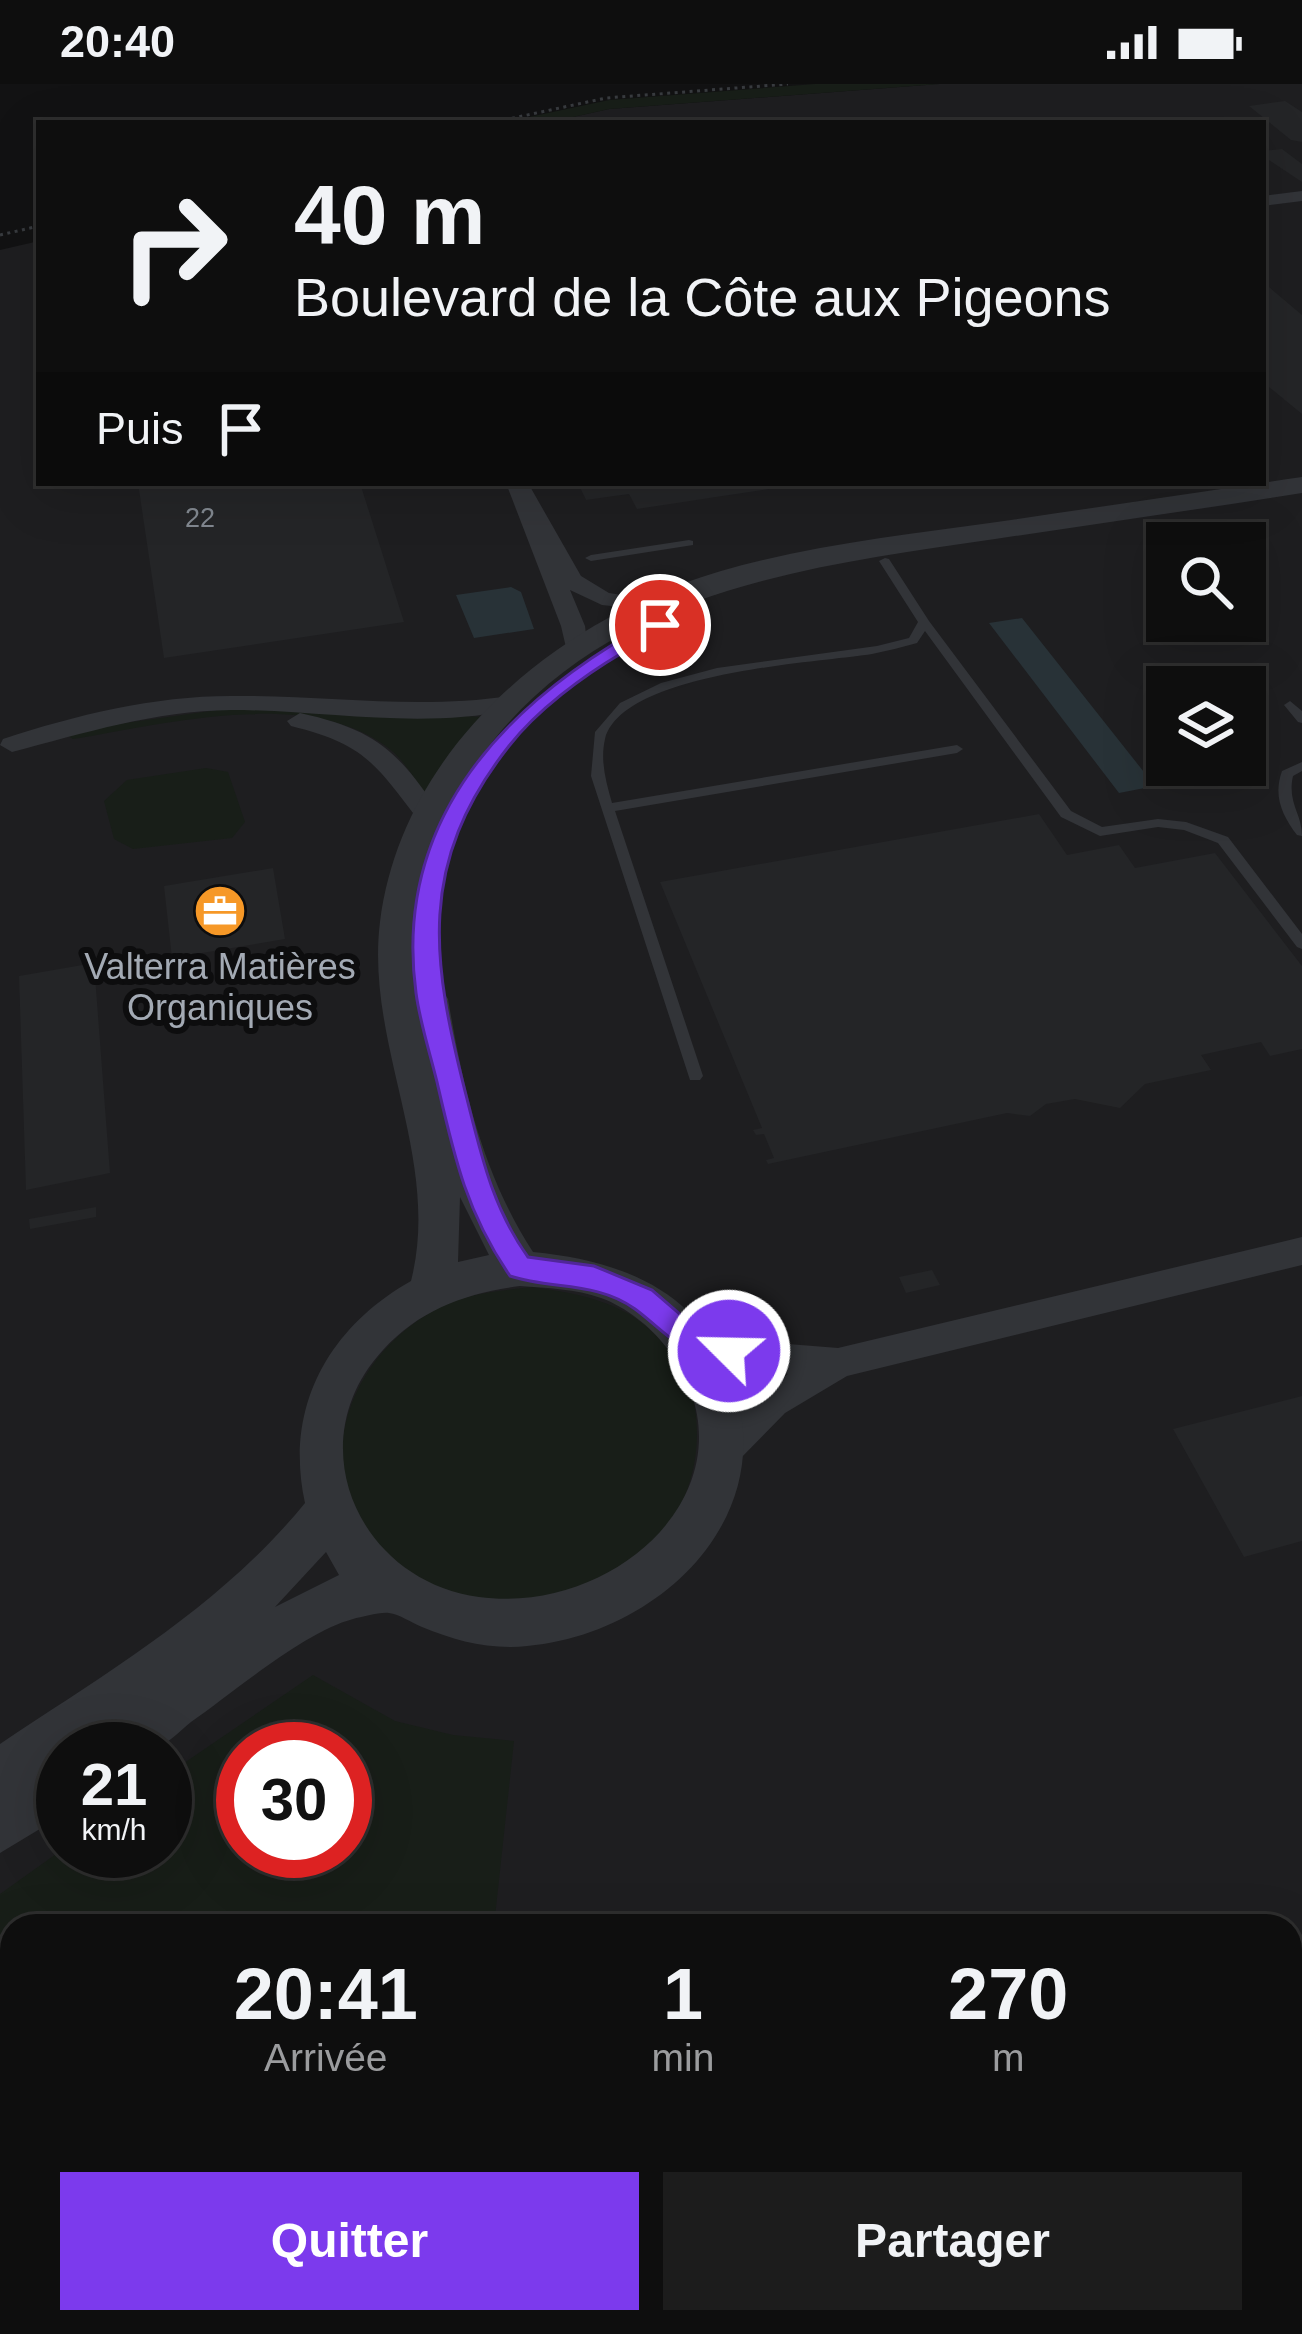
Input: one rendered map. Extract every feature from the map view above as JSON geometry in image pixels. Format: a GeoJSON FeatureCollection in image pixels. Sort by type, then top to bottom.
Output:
{"type":"FeatureCollection","features":[{"type":"Feature","properties":{"kind":"street"},"geometry":{"type":"LineString","coordinates":[[1266,201],[1302,196]]}},
{"type":"Feature","properties":{"kind":"street"},"geometry":{"type":"LineString","coordinates":[[430,1290],[440,1265],[444,1219],[404,1030],[398,929],[408,870],[428,815],[452,772],[510,703],[576,651],[724,580],[796,562],[1302,485]]}},
{"type":"Feature","properties":{"kind":"street"},"geometry":{"type":"LineString","coordinates":[[522,494],[573,585],[601,600],[658,608]]}},
{"type":"Feature","properties":{"kind":"street"},"geometry":{"type":"LineString","coordinates":[[522,494],[573,626],[576,651]]}},
{"type":"Feature","properties":{"kind":"street"},"geometry":{"type":"LineString","coordinates":[[520,1268],[491,1226],[475,1184],[428,992],[427,908],[434,870],[456,812],[501,742],[535,708],[633,638],[687,611],[805,574],[1302,497]]}},
{"type":"Feature","properties":{"kind":"street"},"geometry":{"type":"LineString","coordinates":[[6,745],[58,728],[228,703],[447,712],[510,703]]}},
{"type":"Feature","properties":{"kind":"street"},"geometry":{"type":"LineString","coordinates":[[6,745],[58,745],[224,721],[303,721],[336,729],[382,754],[428,815]]}},
{"type":"Feature","properties":{"kind":"street"},"geometry":{"type":"LineString","coordinates":[[722,1452],[772,1402],[838,1363],[1302,1250]]}},
{"type":"Feature","properties":{"kind":"street"},"geometry":{"type":"LineString","coordinates":[[520,1268],[584,1274],[642,1298],[688,1339],[716,1391],[722,1452],[705,1512],[663,1566],[602,1605],[530,1624],[456,1618],[391,1589],[352,1554],[328,1511],[317,1459],[324,1407],[347,1360],[384,1320],[430,1290],[474,1275],[520,1268]]}},
{"type":"Feature","properties":{"kind":"street"},"geometry":{"type":"LineString","coordinates":[[688,1339],[764,1357],[838,1363]]}},
{"type":"Feature","properties":{"kind":"street"},"geometry":{"type":"LineString","coordinates":[[0,1776],[239,1609],[303,1546],[328,1511]]}},
{"type":"Feature","properties":{"kind":"street"},"geometry":{"type":"LineString","coordinates":[[147,1722],[260,1642],[340,1598],[391,1589]]}},
{"type":"Feature","properties":{"kind":"street"},"geometry":{"type":"LineString","coordinates":[[0,1826],[36,1801]]}},
{"type":"Feature","properties":{"kind":"lane"},"geometry":{"type":"LineString","coordinates":[[591,558],[688,543]]}},
{"type":"Feature","properties":{"kind":"lane"},"geometry":{"type":"LineString","coordinates":[[885,561],[924,622],[1066,814],[1100,832],[1158,823],[1186,826],[1223,840],[1302,944]]}},
{"type":"Feature","properties":{"kind":"lane"},"geometry":{"type":"LineString","coordinates":[[695,1076],[607,808],[592,754],[598,734],[618,707],[653,688],[690,677],[904,644],[921,633],[924,622]]}},
{"type":"Feature","properties":{"kind":"lane"},"geometry":{"type":"LineString","coordinates":[[1290,705],[1302,719]]}},
{"type":"Feature","properties":{"kind":"lane"},"geometry":{"type":"LineString","coordinates":[[607,808],[957,749]]}},
{"type":"Feature","properties":{"kind":"lane"},"geometry":{"type":"LineString","coordinates":[[1302,766],[1287,774],[1282,790],[1288,816],[1302,832]]}},
{"type":"Feature","properties":{"kind":"path"},"geometry":{"type":"LineString","coordinates":[[504,120],[606,98],[788,84]]}},
{"type":"Feature","properties":{"kind":"path"},"geometry":{"type":"LineString","coordinates":[[0,235],[36,227]]}},
{"type":"Feature","properties":{"kind":"shaded area"},"geometry":{"type":"Polygon","coordinates":[[[815,84],[939,84],[609,109],[560,120],[515,120],[609,100],[815,84]]]}},
{"type":"Feature","properties":{"kind":"shaded area"},"geometry":{"type":"Polygon","coordinates":[[[939,84],[1302,84],[1302,1914],[0,1914],[0,250],[36,242],[36,486],[1266,486],[1266,120],[560,120],[609,109],[939,84]]]}},
{"type":"Feature","properties":{"kind":"shaded area"},"geometry":{"type":"Polygon","coordinates":[[[511,587],[521,592],[534,629],[474,638],[456,595],[511,587]]]}},
{"type":"Feature","properties":{"kind":"shaded area"},"geometry":{"type":"Polygon","coordinates":[[[1022,618],[1146,775],[1146,786],[1155,786],[1119,793],[989,623],[1022,618]]]}},
{"type":"Feature","properties":{"kind":"shaded area"},"geometry":{"type":"Polygon","coordinates":[[[232,708],[486,717],[426,796],[392,751],[359,731],[321,719],[237,715],[73,739],[61,732],[232,708]]]}},
{"type":"Feature","properties":{"kind":"shaded area"},"geometry":{"type":"Polygon","coordinates":[[[206,768],[228,772],[245,822],[232,838],[133,849],[114,839],[104,801],[127,780],[206,768]]]}},
{"type":"Feature","properties":{"kind":"shaded area"},"geometry":{"type":"Polygon","coordinates":[[[533,1287],[617,1308],[663,1343],[687,1381],[695,1408],[696,1451],[687,1489],[670,1523],[615,1574],[579,1590],[540,1599],[499,1601],[458,1595],[408,1572],[365,1532],[350,1502],[343,1471],[349,1411],[379,1356],[428,1314],[465,1298],[533,1287]]]}},
{"type":"Feature","properties":{"kind":"shaded area"},"geometry":{"type":"Polygon","coordinates":[[[313,1675],[395,1721],[453,1735],[514,1741],[495,1914],[0,1914],[0,1894],[36,1868],[36,1878],[192,1878],[192,1758],[216,1741],[216,1878],[372,1878],[372,1722],[244,1722],[313,1675]]]}},
{"type":"Feature","properties":{"kind":"building"},"geometry":{"type":"Polygon","coordinates":[[[1285,101],[1302,112],[1302,142],[1291,140],[1249,106],[1285,101]]]}},
{"type":"Feature","properties":{"kind":"building"},"geometry":{"type":"Polygon","coordinates":[[[1282,149],[1302,164],[1302,182],[1266,158],[1266,151],[1282,149]]]}},
{"type":"Feature","properties":{"kind":"building"},"geometry":{"type":"Polygon","coordinates":[[[1266,285],[1302,315],[1302,414],[1266,384],[1266,285]]]}},
{"type":"Feature","properties":{"kind":"building"},"geometry":{"type":"Polygon","coordinates":[[[138,486],[361,486],[404,622],[164,658],[138,486]]]}},
{"type":"Feature","properties":{"kind":"building"},"geometry":{"type":"Polygon","coordinates":[[[579,486],[788,486],[637,509],[629,494],[586,500],[579,486]]]}},
{"type":"Feature","properties":{"kind":"building"},"geometry":{"type":"Polygon","coordinates":[[[1039,814],[1067,855],[1119,845],[1135,868],[1215,853],[1302,966],[1302,1049],[1270,1056],[1261,1042],[1201,1055],[1211,1070],[1145,1084],[1120,1108],[1075,1099],[1046,1104],[1030,1116],[1007,1113],[768,1164],[766,1160],[774,1158],[764,1134],[756,1135],[753,1130],[762,1128],[660,882],[1039,814]]]}},
{"type":"Feature","properties":{"kind":"building"},"geometry":{"type":"Polygon","coordinates":[[[273,868],[285,939],[172,958],[164,886],[273,868]]]}},
{"type":"Feature","properties":{"kind":"building"},"geometry":{"type":"Polygon","coordinates":[[[94,963],[110,1173],[26,1190],[19,976],[94,963]]]}},
{"type":"Feature","properties":{"kind":"building"},"geometry":{"type":"Polygon","coordinates":[[[96,1207],[96,1217],[30,1229],[29,1219],[96,1207]]]}},
{"type":"Feature","properties":{"kind":"building"},"geometry":{"type":"Polygon","coordinates":[[[932,1270],[940,1285],[906,1293],[899,1277],[932,1270]]]}},
{"type":"Feature","properties":{"kind":"building"},"geometry":{"type":"Polygon","coordinates":[[[1302,1396],[1302,1541],[1244,1557],[1173,1429],[1302,1396]]]}},
{"type":"Feature","properties":{"kind":"place","name":"Valterra Matières Organiques"},"geometry":{"type":"Point","coordinates":[220,911]}},
{"type":"Feature","properties":{"kind":"route"},"geometry":{"type":"LineString","coordinates":[[660,625],[611,652],[535,708],[501,742],[456,812],[434,870],[427,908],[428,992],[434,1034],[475,1184],[491,1226],[520,1268],[584,1274],[642,1298],[688,1339],[729,1351]]}}]}
